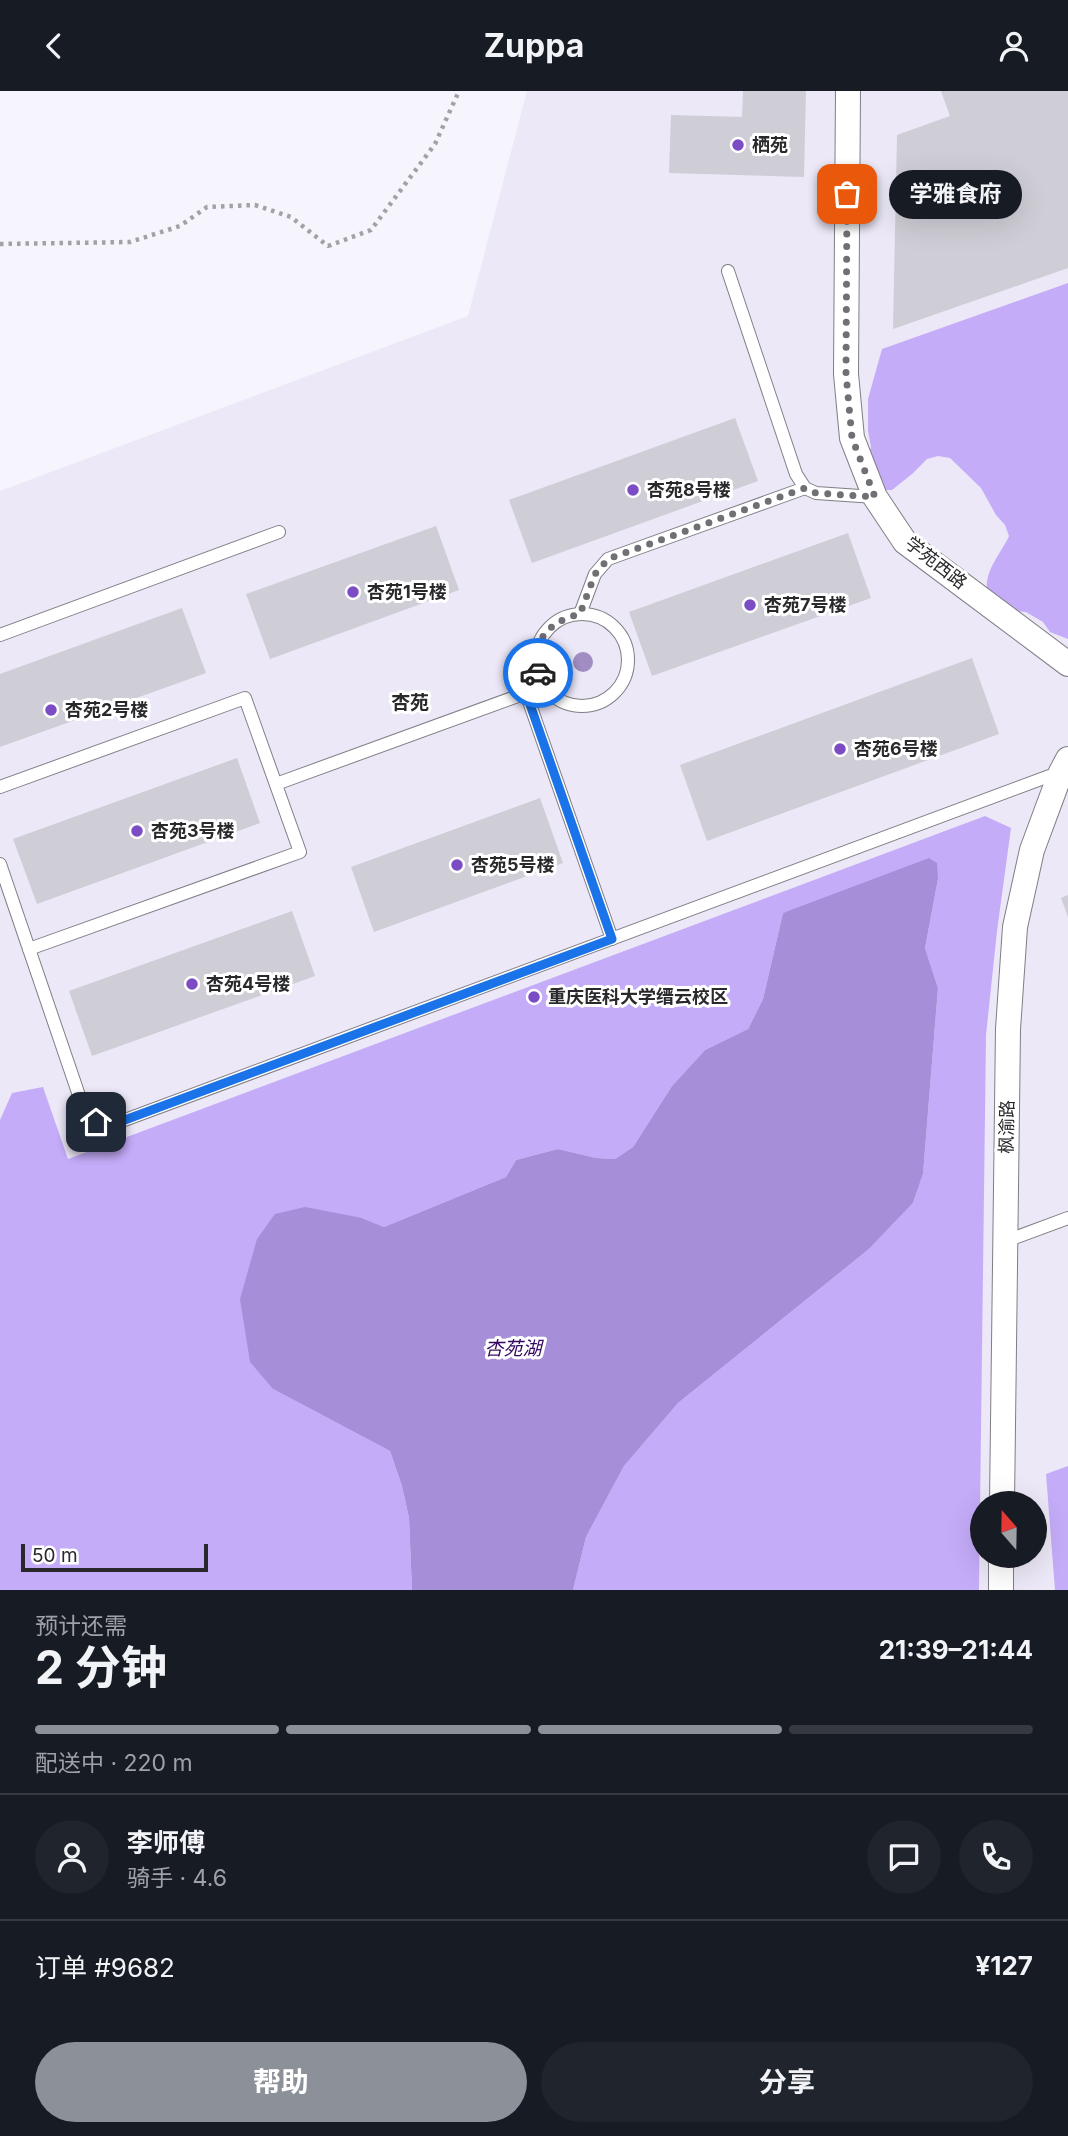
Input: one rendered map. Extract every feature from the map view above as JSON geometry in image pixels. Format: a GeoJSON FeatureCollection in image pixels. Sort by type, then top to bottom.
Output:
{"type":"FeatureCollection","features":[{"type":"Feature","properties":{"kind":"street","name":"学苑西路"},"geometry":{"type":"LineString","coordinates":[[848,91],[846,374],[852,438],[875,497],[905,542],[1068,664]]}},
{"type":"Feature","properties":{"kind":"street","name":"枫渝路"},"geometry":{"type":"LineString","coordinates":[[1002,1491],[1008,1029],[1014,927],[1032,850],[1064,766]]}},
{"type":"Feature","properties":{"kind":"street"},"geometry":{"type":"LineString","coordinates":[[1001,1568],[1001,1590]]}},
{"type":"Feature","properties":{"kind":"lane"},"geometry":{"type":"LineString","coordinates":[[728,271],[796,474],[805,488],[816,493],[875,497]]}},
{"type":"Feature","properties":{"kind":"lane"},"geometry":{"type":"LineString","coordinates":[[580,614],[595,574],[608,559],[805,488]]}},
{"type":"Feature","properties":{"kind":"lane"},"geometry":{"type":"LineString","coordinates":[[0,635],[279,532]]}},
{"type":"Feature","properties":{"kind":"lane"},"geometry":{"type":"LineString","coordinates":[[580,614],[595,616],[609,622],[620,633],[628,662],[625,677],[618,690],[606,700],[577,706],[562,702],[540,681],[536,666],[542,637],[552,625],[565,617],[580,614]]}},
{"type":"Feature","properties":{"kind":"lane"},"geometry":{"type":"LineString","coordinates":[[276,784],[526,693],[540,681]]}},
{"type":"Feature","properties":{"kind":"lane"},"geometry":{"type":"LineString","coordinates":[[526,693],[612,939]]}},
{"type":"Feature","properties":{"kind":"lane"},"geometry":{"type":"LineString","coordinates":[[0,787],[245,698],[300,852],[29,949]]}},
{"type":"Feature","properties":{"kind":"lane"},"geometry":{"type":"LineString","coordinates":[[0,864],[84,1110],[96,1122],[114,1124],[612,939],[1064,766]]}},
{"type":"Feature","properties":{"kind":"lane"},"geometry":{"type":"LineString","coordinates":[[1006,1241],[1068,1219]]}},
{"type":"Feature","properties":{"kind":"path"},"geometry":{"type":"LineString","coordinates":[[0,244],[130,242],[180,226],[207,207],[255,205],[291,217],[328,246],[371,230],[435,144],[459,91]]}},
{"type":"Feature","properties":{"kind":"shaded area","name":"重庆医科大学缙云校区"},"geometry":{"type":"Polygon","coordinates":[[[527,91],[1068,91],[1068,1590],[0,1590],[0,491],[468,316],[527,91]]]}},
{"type":"Feature","properties":{"kind":"shaded area"},"geometry":{"type":"Polygon","coordinates":[[[1068,283],[1068,639],[1050,632],[1043,622],[1026,612],[1013,611],[987,590],[988,575],[1009,536],[981,488],[950,458],[938,456],[927,459],[892,490],[882,490],[868,458],[871,447],[868,399],[882,349],[1068,283]]]}},
{"type":"Feature","properties":{"kind":"shaded area"},"geometry":{"type":"Polygon","coordinates":[[[985,816],[1011,828],[986,1035],[980,1491],[970,1491],[970,1568],[979,1568],[979,1590],[573,1590],[586,1537],[624,1466],[678,1403],[869,1249],[913,1203],[923,1174],[938,988],[925,948],[938,879],[783,913],[763,999],[748,1029],[705,1050],[672,1086],[633,1147],[615,1159],[596,1158],[558,1149],[516,1160],[506,1177],[384,1227],[362,1218],[273,1389],[390,1451],[409,1518],[412,1590],[0,1590],[0,1120],[12,1093],[43,1087],[68,1159],[985,816]]]}},
{"type":"Feature","properties":{"kind":"shaded area"},"geometry":{"type":"Polygon","coordinates":[[[1068,1466],[1068,1590],[1055,1590],[1046,1474],[1068,1466]]]}},
{"type":"Feature","properties":{"kind":"water","name":"杏苑湖"},"geometry":{"type":"Polygon","coordinates":[[[929,858],[937,863],[938,879],[925,948],[938,988],[923,1174],[913,1203],[869,1249],[678,1403],[624,1466],[586,1537],[573,1590],[412,1590],[409,1518],[390,1451],[273,1389],[250,1362],[240,1299],[257,1239],[275,1214],[305,1207],[362,1218],[384,1227],[506,1177],[516,1160],[558,1149],[596,1158],[615,1159],[633,1147],[672,1086],[705,1050],[748,1029],[763,999],[783,913],[929,858]]]}},
{"type":"Feature","properties":{"kind":"building","name":"栖苑"},"geometry":{"type":"Polygon","coordinates":[[[743,91],[806,91],[804,177],[669,173],[671,115],[742,117],[743,91]]]}},
{"type":"Feature","properties":{"kind":"building"},"geometry":{"type":"Polygon","coordinates":[[[941,91],[1068,91],[1068,268],[893,329],[897,135],[950,116],[941,91]]]}},
{"type":"Feature","properties":{"kind":"building","name":"杏苑8号楼"},"geometry":{"type":"Polygon","coordinates":[[[735,418],[758,481],[532,563],[509,500],[735,418]]]}},
{"type":"Feature","properties":{"kind":"building","name":"杏苑1号楼"},"geometry":{"type":"Polygon","coordinates":[[[436,526],[459,590],[270,659],[246,594],[436,526]]]}},
{"type":"Feature","properties":{"kind":"building","name":"杏苑7号楼"},"geometry":{"type":"Polygon","coordinates":[[[848,533],[871,598],[652,676],[629,612],[848,533]]]}},
{"type":"Feature","properties":{"kind":"building","name":"杏苑2号楼"},"geometry":{"type":"Polygon","coordinates":[[[182,608],[206,673],[0,747],[0,674],[182,608]]]}},
{"type":"Feature","properties":{"kind":"building","name":"杏苑6号楼"},"geometry":{"type":"Polygon","coordinates":[[[972,658],[999,734],[707,841],[680,765],[972,658]]]}},
{"type":"Feature","properties":{"kind":"building","name":"杏苑3号楼"},"geometry":{"type":"Polygon","coordinates":[[[237,758],[260,823],[37,904],[13,839],[237,758]]]}},
{"type":"Feature","properties":{"kind":"building","name":"杏苑5号楼"},"geometry":{"type":"Polygon","coordinates":[[[540,798],[563,863],[374,932],[351,867],[540,798]]]}},
{"type":"Feature","properties":{"kind":"building"},"geometry":{"type":"Polygon","coordinates":[[[1068,895],[1068,917],[1061,898],[1068,895]]]}},
{"type":"Feature","properties":{"kind":"building","name":"杏苑4号楼"},"geometry":{"type":"Polygon","coordinates":[[[292,911],[315,976],[92,1056],[69,991],[292,911]]]}},
{"type":"Feature","properties":{"kind":"way so far"},"geometry":{"type":"LineString","coordinates":[[538,673],[537,651],[542,637],[552,625],[565,617],[580,614],[595,574],[608,559],[805,488],[816,493],[875,497],[852,438],[846,374],[847,194]]}},
{"type":"Feature","properties":{"kind":"place","name":"栖苑"},"geometry":{"type":"Point","coordinates":[738,145]}},
{"type":"Feature","properties":{"kind":"place","name":"学雅食府"},"geometry":{"type":"Point","coordinates":[847,194]}},
{"type":"Feature","properties":{"kind":"place","name":"杏苑8号楼"},"geometry":{"type":"Point","coordinates":[633,490]}},
{"type":"Feature","properties":{"kind":"place","name":"杏苑1号楼"},"geometry":{"type":"Point","coordinates":[353,592]}},
{"type":"Feature","properties":{"kind":"place","name":"杏苑7号楼"},"geometry":{"type":"Point","coordinates":[750,605]}},
{"type":"Feature","properties":{"kind":"place","name":"杏苑2号楼"},"geometry":{"type":"Point","coordinates":[51,710]}},
{"type":"Feature","properties":{"kind":"place","name":"杏苑6号楼"},"geometry":{"type":"Point","coordinates":[840,749]}},
{"type":"Feature","properties":{"kind":"place","name":"杏苑3号楼"},"geometry":{"type":"Point","coordinates":[137,831]}},
{"type":"Feature","properties":{"kind":"place","name":"杏苑5号楼"},"geometry":{"type":"Point","coordinates":[457,865]}},
{"type":"Feature","properties":{"kind":"place","name":"杏苑4号楼"},"geometry":{"type":"Point","coordinates":[192,984]}},
{"type":"Feature","properties":{"kind":"place","name":"重庆医科大学缙云校区"},"geometry":{"type":"Point","coordinates":[534,997]}},
{"type":"Feature","properties":{"kind":"district","name":"杏苑"},"geometry":{"type":"Point","coordinates":[410,702]}},
{"type":"Feature","properties":{"kind":"route"},"geometry":{"type":"LineString","coordinates":[[96,1122],[114,1124],[612,939],[526,693],[540,681],[538,673]]}}]}
